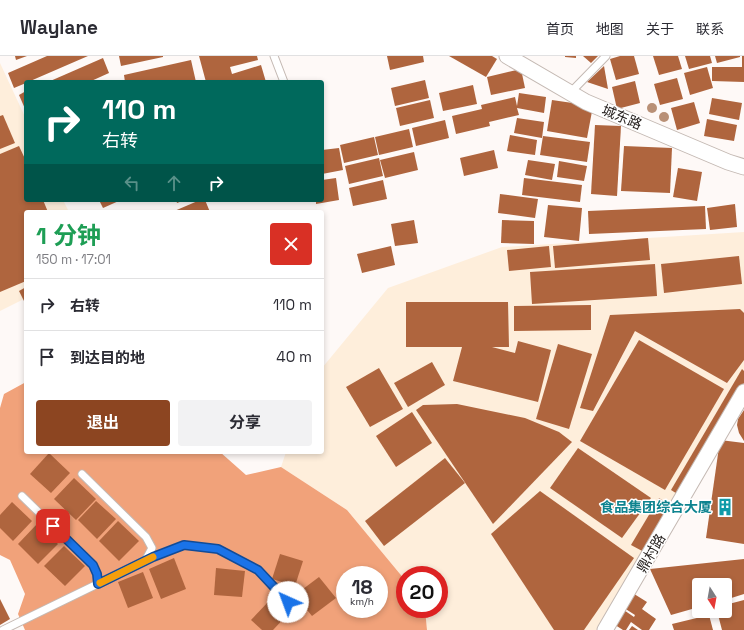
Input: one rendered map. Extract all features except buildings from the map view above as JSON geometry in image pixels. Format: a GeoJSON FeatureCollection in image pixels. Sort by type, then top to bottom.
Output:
{"type":"FeatureCollection","features":[{"type":"Feature","properties":{"kind":"street","name":"城东路"},"geometry":{"type":"LineString","coordinates":[[507,56],[593,105],[728,162],[744,167]]}},
{"type":"Feature","properties":{"kind":"street","name":"鼎村路"},"geometry":{"type":"LineString","coordinates":[[605,630],[744,392]]}},
{"type":"Feature","properties":{"kind":"lane"},"geometry":{"type":"LineString","coordinates":[[274,56],[283,80]]}},
{"type":"Feature","properties":{"kind":"lane"},"geometry":{"type":"LineString","coordinates":[[570,92],[606,56]]}},
{"type":"Feature","properties":{"kind":"lane"},"geometry":{"type":"LineString","coordinates":[[82,474],[146,537],[152,548],[145,561]]}},
{"type":"Feature","properties":{"kind":"lane"},"geometry":{"type":"LineString","coordinates":[[22,496],[93,565],[97,574],[98,584]]}},
{"type":"Feature","properties":{"kind":"lane"},"geometry":{"type":"LineString","coordinates":[[3,630],[145,561],[184,545],[218,549],[258,570],[298,613]]}},
{"type":"Feature","properties":{"kind":"shaded area"},"geometry":{"type":"Polygon","coordinates":[[[0,63],[24,115],[24,202],[64,202],[68,210],[24,210],[24,299],[0,311],[0,63]]]}},
{"type":"Feature","properties":{"kind":"shaded area"},"geometry":{"type":"Polygon","coordinates":[[[744,232],[744,392],[605,630],[427,630],[426,618],[448,618],[448,566],[396,566],[396,569],[347,510],[281,467],[285,454],[324,454],[324,366],[388,288],[502,247],[744,232]]]}},
{"type":"Feature","properties":{"kind":"shaded area"},"geometry":{"type":"Polygon","coordinates":[[[24,383],[24,454],[222,454],[246,475],[281,467],[347,510],[396,569],[396,618],[426,618],[427,630],[25,630],[18,614],[25,594],[10,560],[0,555],[0,408],[4,394],[24,383]]]}},
{"type":"Feature","properties":{"kind":"slow traffic"},"geometry":{"type":"LineString","coordinates":[[100,583],[153,557]]}},
{"type":"Feature","properties":{"kind":"place","name":"食品集团综合大厦"},"geometry":{"type":"Point","coordinates":[725,507]}},
{"type":"Feature","properties":{"kind":"route"},"geometry":{"type":"LineString","coordinates":[[53,526],[93,565],[97,574],[98,584],[153,557],[184,545],[218,549],[258,570],[288,602]]}}]}
